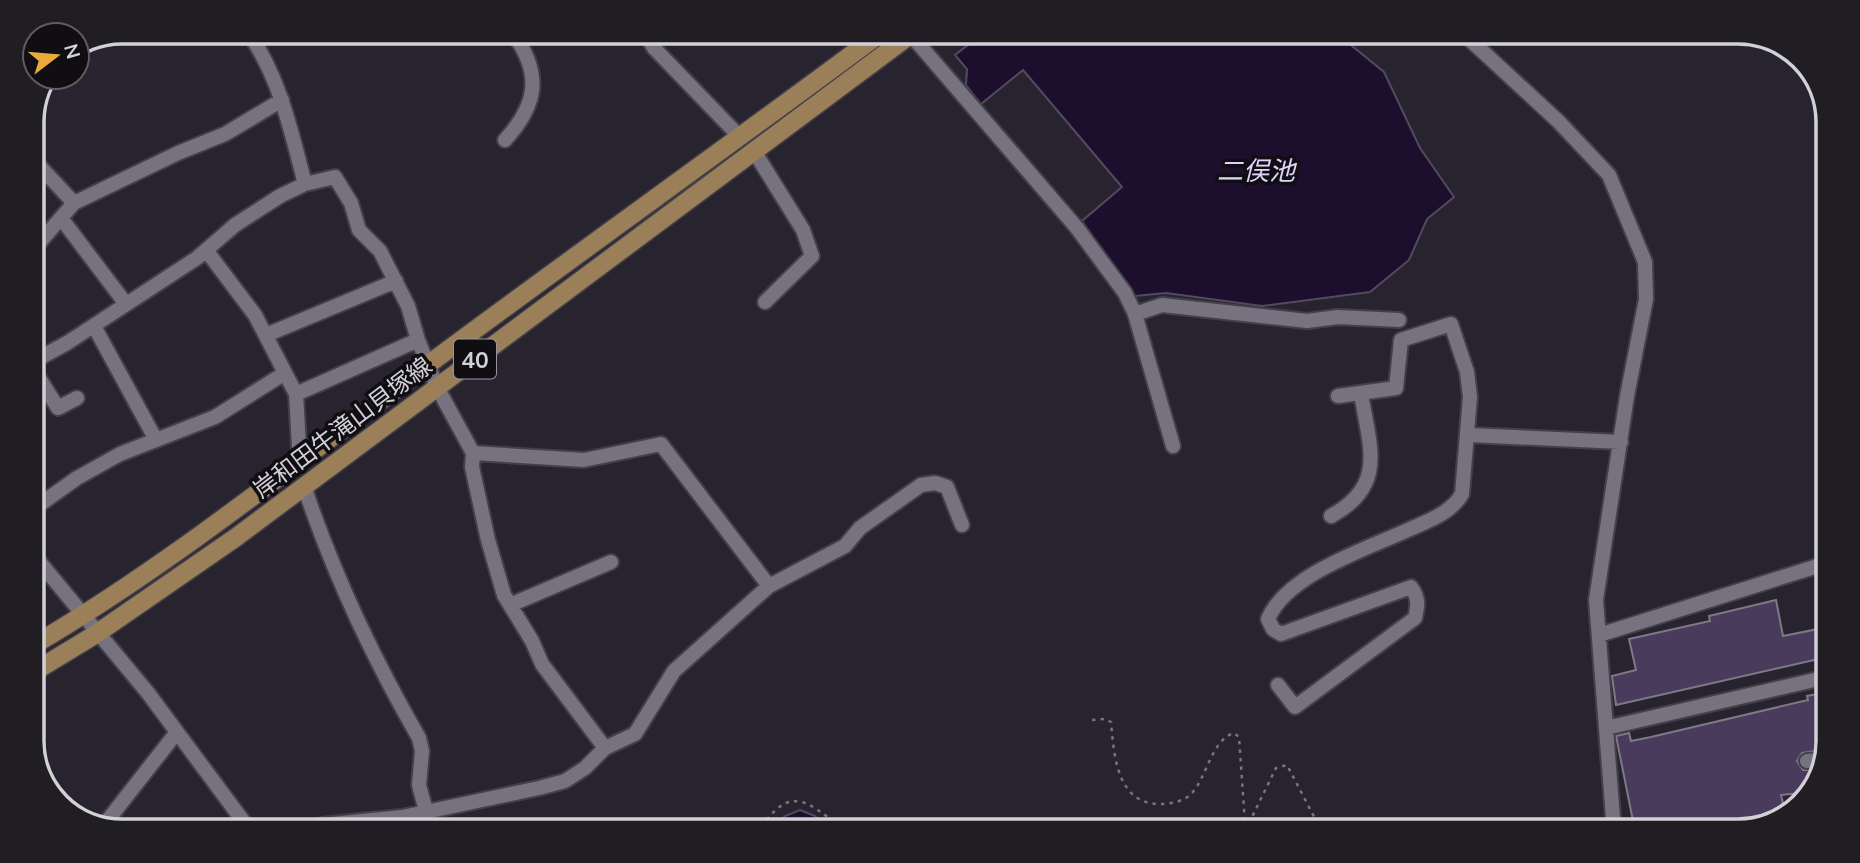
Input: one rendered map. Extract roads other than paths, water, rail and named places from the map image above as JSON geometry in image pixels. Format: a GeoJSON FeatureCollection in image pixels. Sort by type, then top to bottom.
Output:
{"type":"FeatureCollection","features":[{"type":"Feature","properties":{"kind":"main road","name":"岸和田牛滝山貝塚線"},"geometry":{"type":"LineString","coordinates":[[44,639],[81,617],[305,458],[427,365],[866,44]]}},
{"type":"Feature","properties":{"kind":"main road","name":"岸和田牛滝山貝塚線"},"geometry":{"type":"LineString","coordinates":[[44,666],[96,634],[304,486],[898,44]]}},
{"type":"Feature","properties":{"kind":"street"},"geometry":{"type":"LineString","coordinates":[[256,44],[282,100],[305,184]]}},
{"type":"Feature","properties":{"kind":"street"},"geometry":{"type":"LineString","coordinates":[[505,140],[518,125],[534,86],[533,72],[519,44]]}},
{"type":"Feature","properties":{"kind":"street"},"geometry":{"type":"LineString","coordinates":[[652,44],[740,138]]}},
{"type":"Feature","properties":{"kind":"street"},"geometry":{"type":"LineString","coordinates":[[918,44],[1077,228],[1125,293],[1135,314],[1173,446]]}},
{"type":"Feature","properties":{"kind":"street"},"geometry":{"type":"LineString","coordinates":[[1475,44],[1558,121],[1609,175],[1645,262],[1646,299],[1620,442],[1596,600],[1613,819]]}},
{"type":"Feature","properties":{"kind":"street"},"geometry":{"type":"LineString","coordinates":[[44,237],[74,203],[178,152],[225,134],[282,100]]}},
{"type":"Feature","properties":{"kind":"street"},"geometry":{"type":"LineString","coordinates":[[754,151],[803,230],[812,256],[765,302]]}},
{"type":"Feature","properties":{"kind":"street"},"geometry":{"type":"LineString","coordinates":[[44,171],[74,203]]}},
{"type":"Feature","properties":{"kind":"street"},"geometry":{"type":"LineString","coordinates":[[44,357],[206,250],[235,225],[280,196],[305,184],[335,177],[351,203],[359,230],[380,250],[396,281],[408,306],[427,365],[473,453],[472,467],[497,580],[542,664],[605,748]]}},
{"type":"Feature","properties":{"kind":"street"},"geometry":{"type":"LineString","coordinates":[[61,218],[126,304]]}},
{"type":"Feature","properties":{"kind":"street"},"geometry":{"type":"LineString","coordinates":[[206,250],[255,315],[296,394],[299,447],[305,458]]}},
{"type":"Feature","properties":{"kind":"street"},"geometry":{"type":"LineString","coordinates":[[266,335],[396,281]]}},
{"type":"Feature","properties":{"kind":"street"},"geometry":{"type":"LineString","coordinates":[[1135,314],[1162,305],[1307,321],[1338,317],[1399,320]]}},
{"type":"Feature","properties":{"kind":"street"},"geometry":{"type":"LineString","coordinates":[[1278,685],[1295,707],[1415,618],[1418,596],[1411,587],[1282,634],[1273,629],[1268,618],[1273,605],[1286,592],[1320,571],[1455,506],[1462,494],[1469,435],[1466,372],[1451,324],[1402,340],[1396,388],[1338,396]]}},
{"type":"Feature","properties":{"kind":"street"},"geometry":{"type":"LineString","coordinates":[[94,326],[156,440]]}},
{"type":"Feature","properties":{"kind":"street"},"geometry":{"type":"LineString","coordinates":[[296,394],[418,340]]}},
{"type":"Feature","properties":{"kind":"street"},"geometry":{"type":"LineString","coordinates":[[44,501],[77,478],[120,454],[215,417],[285,373]]}},
{"type":"Feature","properties":{"kind":"street"},"geometry":{"type":"LineString","coordinates":[[44,385],[58,408],[77,398]]}},
{"type":"Feature","properties":{"kind":"street"},"geometry":{"type":"LineString","coordinates":[[1331,516],[1357,498],[1372,468],[1361,393]]}},
{"type":"Feature","properties":{"kind":"street"},"geometry":{"type":"LineString","coordinates":[[1469,435],[1620,442]]}},
{"type":"Feature","properties":{"kind":"street"},"geometry":{"type":"LineString","coordinates":[[473,453],[584,460],[661,444],[769,586]]}},
{"type":"Feature","properties":{"kind":"street"},"geometry":{"type":"LineString","coordinates":[[367,819],[426,811],[565,781],[585,768],[605,748],[635,734],[674,671],[769,586],[845,546],[860,528],[921,485],[935,483],[947,487],[962,525]]}},
{"type":"Feature","properties":{"kind":"street"},"geometry":{"type":"LineString","coordinates":[[304,486],[321,537],[364,632],[419,738],[422,751],[419,785],[426,811]]}},
{"type":"Feature","properties":{"kind":"street"},"geometry":{"type":"LineString","coordinates":[[510,606],[611,562]]}},
{"type":"Feature","properties":{"kind":"street"},"geometry":{"type":"LineString","coordinates":[[1598,635],[1816,567]]}},
{"type":"Feature","properties":{"kind":"street"},"geometry":{"type":"LineString","coordinates":[[44,569],[177,732],[242,819]]}},
{"type":"Feature","properties":{"kind":"street"},"geometry":{"type":"LineString","coordinates":[[1606,728],[1816,679]]}},
{"type":"Feature","properties":{"kind":"street"},"geometry":{"type":"LineString","coordinates":[[109,818],[177,732]]}},
{"type":"Feature","properties":{"kind":"water","name":"二俣池"},"geometry":{"type":"Polygon","coordinates":[[[969,44],[1350,44],[1384,72],[1420,148],[1454,197],[1427,219],[1409,260],[1370,292],[1262,306],[1166,293],[1135,296],[1082,221],[1122,187],[1023,70],[981,104],[966,85],[967,69],[955,55],[969,44]]]}},
{"type":"Feature","properties":{"kind":"water"},"geometry":{"type":"Polygon","coordinates":[[[800,810],[818,819],[782,819],[800,810]]]}}]}
